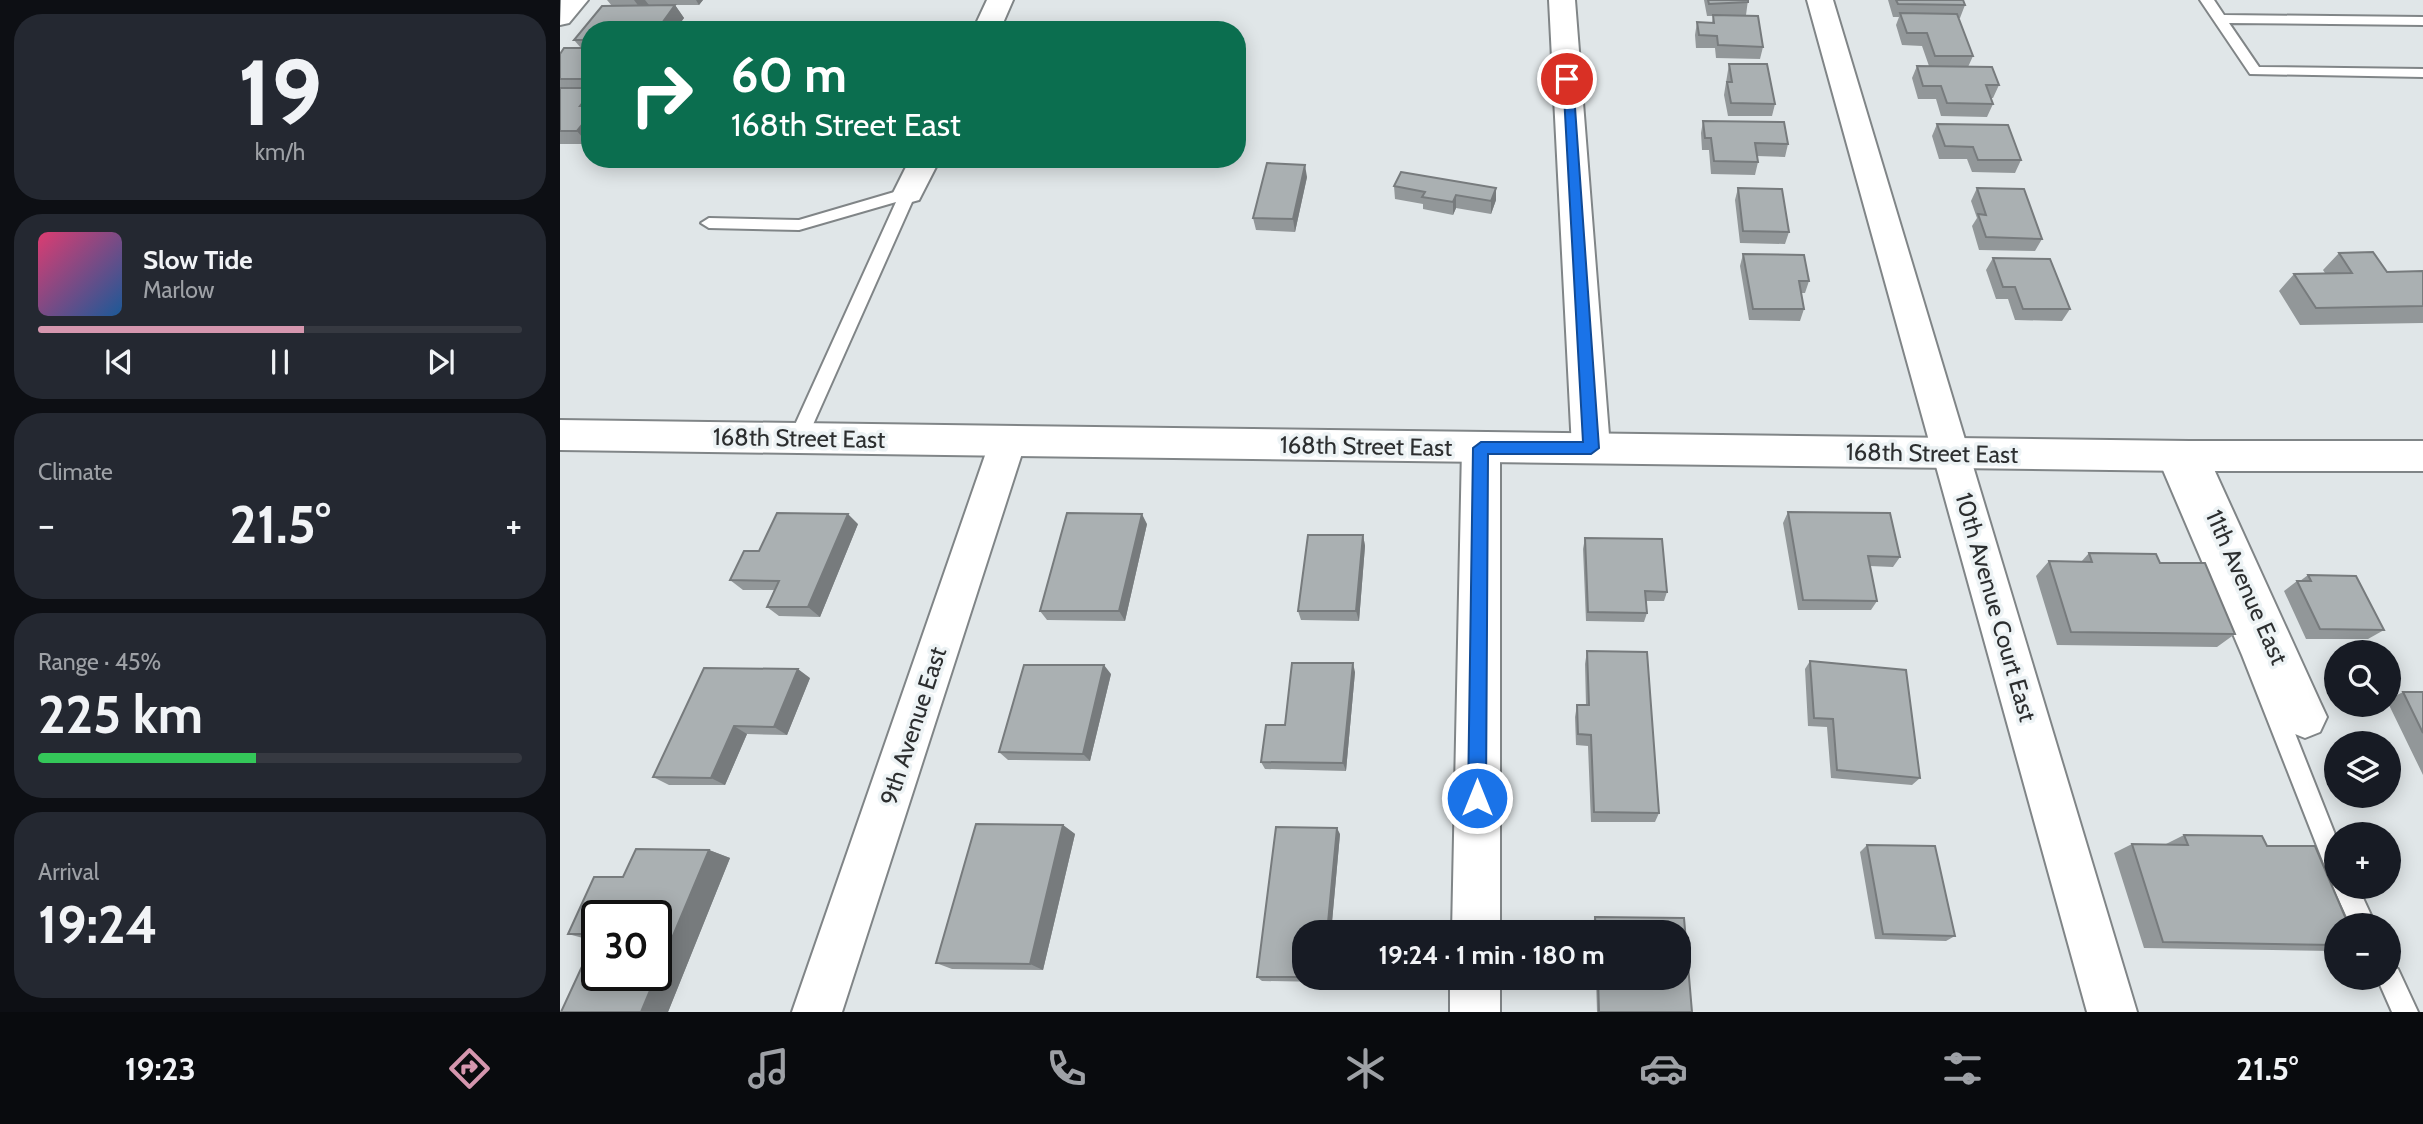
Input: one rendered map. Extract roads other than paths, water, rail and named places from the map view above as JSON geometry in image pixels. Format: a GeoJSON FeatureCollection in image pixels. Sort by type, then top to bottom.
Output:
{"type":"FeatureCollection","features":[{"type":"Feature","properties":{"kind":"street"},"geometry":{"type":"LineString","coordinates":[[560,17],[575,0]]}},
{"type":"Feature","properties":{"kind":"street"},"geometry":{"type":"LineString","coordinates":[[990,21],[1000,0]]}},
{"type":"Feature","properties":{"kind":"street"},"geometry":{"type":"LineString","coordinates":[[1562,0],[1591,448]]}},
{"type":"Feature","properties":{"kind":"street","name":"10th Avenue Court East"},"geometry":{"type":"LineString","coordinates":[[1820,0],[2112,1012]]}},
{"type":"Feature","properties":{"kind":"street"},"geometry":{"type":"LineString","coordinates":[[908,193],[920,168]]}},
{"type":"Feature","properties":{"kind":"street","name":"168th Street East"},"geometry":{"type":"LineString","coordinates":[[560,435],[1952,454],[2423,456]]}},
{"type":"Feature","properties":{"kind":"street","name":"9th Avenue East"},"geometry":{"type":"LineString","coordinates":[[817,1012],[1008,441]]}},
{"type":"Feature","properties":{"kind":"street"},"geometry":{"type":"LineString","coordinates":[[1476,920],[1481,448]]}},
{"type":"Feature","properties":{"kind":"street","name":"11th Avenue East"},"geometry":{"type":"LineString","coordinates":[[2177,456],[2305,717]]}},
{"type":"Feature","properties":{"kind":"street"},"geometry":{"type":"LineString","coordinates":[[1475,990],[1475,1012]]}},
{"type":"Feature","properties":{"kind":"lane"},"geometry":{"type":"LineString","coordinates":[[2207,0],[2255,71],[2423,73]]}},
{"type":"Feature","properties":{"kind":"lane"},"geometry":{"type":"LineString","coordinates":[[2220,19],[2423,21]]}},
{"type":"Feature","properties":{"kind":"lane"},"geometry":{"type":"LineString","coordinates":[[709,223],[799,225],[908,193]]}},
{"type":"Feature","properties":{"kind":"lane"},"geometry":{"type":"LineString","coordinates":[[799,438],[908,193]]}},
{"type":"Feature","properties":{"kind":"lane"},"geometry":{"type":"LineString","coordinates":[[2177,456],[2324,835]]}},
{"type":"Feature","properties":{"kind":"lane"},"geometry":{"type":"LineString","coordinates":[[2395,990],[2405,1012]]}}]}
